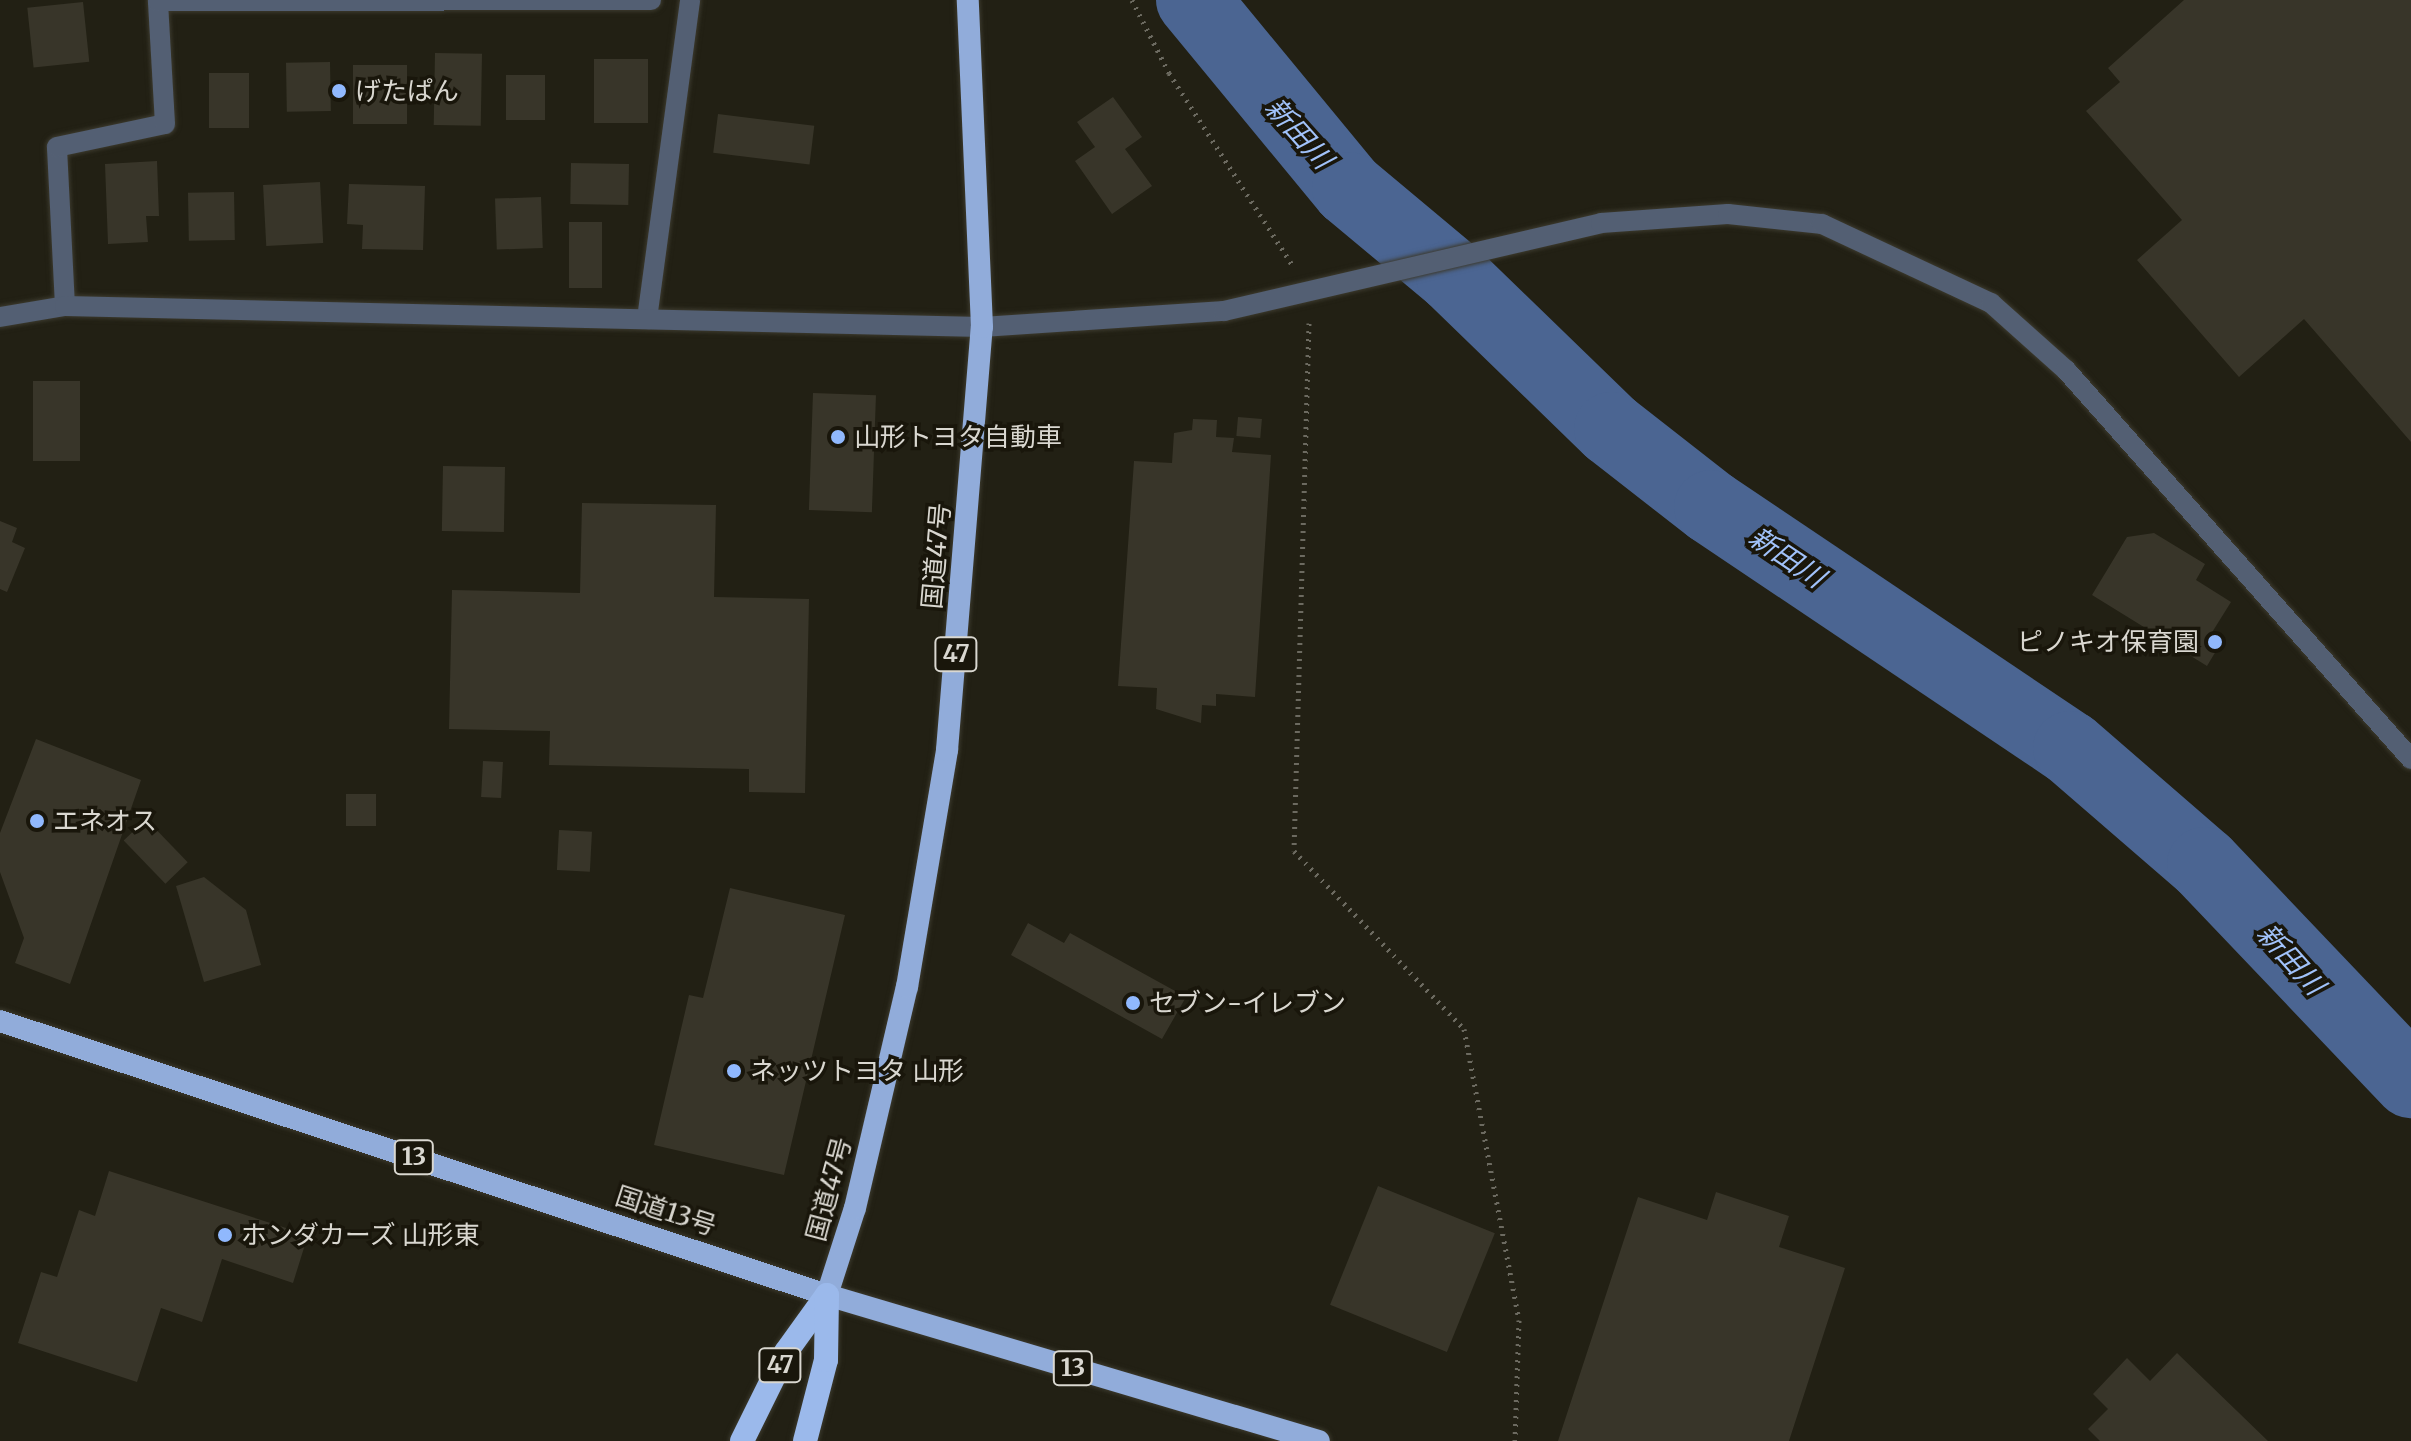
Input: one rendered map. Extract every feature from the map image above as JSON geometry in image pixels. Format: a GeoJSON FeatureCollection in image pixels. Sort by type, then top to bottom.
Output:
{"type":"FeatureCollection","features":[{"type":"Feature","properties":{"kind":"highway","name":"国道47号"},"geometry":{"type":"LineString","coordinates":[[827,1295],[855,1208],[907,987],[947,750],[982,327],[968,0]]}},
{"type":"Feature","properties":{"kind":"highway","name":"国道13号"},"geometry":{"type":"LineString","coordinates":[[0,1021],[827,1295],[1319,1441]]}},
{"type":"Feature","properties":{"kind":"highway","name":"47"},"geometry":{"type":"LineString","coordinates":[[742,1441],[786,1352],[827,1295]]}},
{"type":"Feature","properties":{"kind":"highway","name":"47"},"geometry":{"type":"LineString","coordinates":[[805,1441],[826,1360],[827,1295]]}},
{"type":"Feature","properties":{"kind":"street"},"geometry":{"type":"LineString","coordinates":[[65,306],[57,147],[165,124],[158,1],[651,0]]}},
{"type":"Feature","properties":{"kind":"street"},"geometry":{"type":"LineString","coordinates":[[647,319],[690,0]]}},
{"type":"Feature","properties":{"kind":"street"},"geometry":{"type":"LineString","coordinates":[[0,317],[65,306],[982,327],[1224,311],[1348,285],[1537,233],[1728,214],[1822,224],[1991,303],[2066,370],[2411,759]]}},
{"type":"Feature","properties":{"kind":"path"},"geometry":{"type":"LineString","coordinates":[[1132,0],[1169,73],[1310,293],[1294,851],[1464,1029],[1519,1320],[1515,1441]]}},
{"type":"Feature","properties":{"kind":"building"},"geometry":{"type":"Polygon","coordinates":[[[2184,0],[2411,0],[2411,442],[2304,319],[2239,377],[2137,260],[2182,220],[2086,111],[2120,82],[2108,68],[2184,0]]]}},
{"type":"Feature","properties":{"kind":"building"},"geometry":{"type":"Polygon","coordinates":[[[83,2],[89,62],[34,68],[27,8],[83,2]]]}},
{"type":"Feature","properties":{"kind":"building"},"geometry":{"type":"Polygon","coordinates":[[[435,53],[482,54],[481,126],[434,125],[435,53]]]}},
{"type":"Feature","properties":{"kind":"building"},"geometry":{"type":"Polygon","coordinates":[[[594,59],[648,59],[648,123],[594,123],[594,59]]]}},
{"type":"Feature","properties":{"kind":"building"},"geometry":{"type":"Polygon","coordinates":[[[330,62],[331,111],[287,112],[286,63],[330,62]]]}},
{"type":"Feature","properties":{"kind":"building"},"geometry":{"type":"Polygon","coordinates":[[[353,65],[407,65],[407,124],[353,124],[353,65]]]}},
{"type":"Feature","properties":{"kind":"building"},"geometry":{"type":"Polygon","coordinates":[[[209,73],[249,73],[249,128],[209,128],[209,73]]]}},
{"type":"Feature","properties":{"kind":"building"},"geometry":{"type":"Polygon","coordinates":[[[506,75],[545,75],[545,120],[506,120],[506,75]]]}},
{"type":"Feature","properties":{"kind":"building"},"geometry":{"type":"Polygon","coordinates":[[[1113,97],[1142,137],[1125,149],[1152,186],[1112,214],[1075,161],[1095,147],[1077,122],[1113,97]]]}},
{"type":"Feature","properties":{"kind":"building"},"geometry":{"type":"Polygon","coordinates":[[[718,114],[814,126],[810,165],[713,153],[718,114]]]}},
{"type":"Feature","properties":{"kind":"building"},"geometry":{"type":"Polygon","coordinates":[[[157,161],[159,216],[146,216],[148,242],[108,244],[105,164],[157,161]]]}},
{"type":"Feature","properties":{"kind":"building"},"geometry":{"type":"Polygon","coordinates":[[[571,163],[629,164],[628,205],[570,204],[571,163]]]}},
{"type":"Feature","properties":{"kind":"building"},"geometry":{"type":"Polygon","coordinates":[[[320,182],[323,243],[266,246],[263,185],[320,182]]]}},
{"type":"Feature","properties":{"kind":"building"},"geometry":{"type":"Polygon","coordinates":[[[349,184],[425,186],[423,250],[362,249],[363,225],[347,224],[349,184]]]}},
{"type":"Feature","properties":{"kind":"building"},"geometry":{"type":"Polygon","coordinates":[[[234,192],[235,240],[189,241],[188,193],[234,192]]]}},
{"type":"Feature","properties":{"kind":"building"},"geometry":{"type":"Polygon","coordinates":[[[541,197],[543,248],[497,250],[495,199],[541,197]]]}},
{"type":"Feature","properties":{"kind":"building"},"geometry":{"type":"Polygon","coordinates":[[[569,222],[602,222],[602,288],[569,288],[569,222]]]}},
{"type":"Feature","properties":{"kind":"building"},"geometry":{"type":"Polygon","coordinates":[[[33,381],[80,381],[80,461],[33,461],[33,381]]]}},
{"type":"Feature","properties":{"kind":"building"},"geometry":{"type":"Polygon","coordinates":[[[813,393],[876,395],[872,512],[809,510],[813,393]]]}},
{"type":"Feature","properties":{"kind":"building"},"geometry":{"type":"Polygon","coordinates":[[[1238,417],[1262,419],[1260,438],[1236,436],[1238,417]]]}},
{"type":"Feature","properties":{"kind":"building"},"geometry":{"type":"Polygon","coordinates":[[[1193,419],[1217,420],[1216,437],[1234,438],[1232,452],[1271,455],[1255,697],[1216,694],[1216,706],[1202,705],[1201,723],[1156,709],[1157,688],[1118,686],[1134,461],[1172,463],[1174,433],[1192,430],[1193,419]]]}},
{"type":"Feature","properties":{"kind":"building"},"geometry":{"type":"Polygon","coordinates":[[[443,466],[505,467],[504,532],[442,531],[443,466]]]}},
{"type":"Feature","properties":{"kind":"building"},"geometry":{"type":"Polygon","coordinates":[[[582,503],[716,505],[714,597],[809,599],[805,793],[749,792],[749,769],[549,765],[550,731],[449,729],[452,590],[580,593],[582,503]]]}},
{"type":"Feature","properties":{"kind":"building"},"geometry":{"type":"Polygon","coordinates":[[[0,521],[17,528],[12,542],[25,548],[7,592],[0,589],[0,521]]]}},
{"type":"Feature","properties":{"kind":"building"},"geometry":{"type":"Polygon","coordinates":[[[2154,533],[2205,564],[2196,580],[2231,602],[2211,634],[2222,641],[2207,666],[2092,595],[2127,537],[2154,533]]]}},
{"type":"Feature","properties":{"kind":"building"},"geometry":{"type":"Polygon","coordinates":[[[36,739],[141,780],[70,984],[15,963],[24,938],[0,872],[0,833],[36,739]]]}},
{"type":"Feature","properties":{"kind":"building"},"geometry":{"type":"Polygon","coordinates":[[[483,761],[503,762],[501,798],[481,797],[483,761]]]}},
{"type":"Feature","properties":{"kind":"building"},"geometry":{"type":"Polygon","coordinates":[[[346,794],[376,794],[376,826],[346,826],[346,794]]]}},
{"type":"Feature","properties":{"kind":"building"},"geometry":{"type":"Polygon","coordinates":[[[146,819],[188,862],[165,884],[124,841],[146,819]]]}},
{"type":"Feature","properties":{"kind":"building"},"geometry":{"type":"Polygon","coordinates":[[[559,830],[592,832],[590,872],[557,870],[559,830]]]}},
{"type":"Feature","properties":{"kind":"building"},"geometry":{"type":"Polygon","coordinates":[[[204,877],[246,910],[261,965],[204,982],[176,886],[204,877]]]}},
{"type":"Feature","properties":{"kind":"building"},"geometry":{"type":"Polygon","coordinates":[[[730,888],[845,915],[784,1175],[654,1145],[689,995],[703,998],[730,888]]]}},
{"type":"Feature","properties":{"kind":"building"},"geometry":{"type":"Polygon","coordinates":[[[1028,923],[1064,943],[1070,933],[1186,997],[1162,1039],[1011,955],[1028,923]]]}},
{"type":"Feature","properties":{"kind":"building"},"geometry":{"type":"Polygon","coordinates":[[[109,1171],[308,1235],[293,1283],[222,1259],[202,1322],[161,1308],[137,1382],[18,1343],[41,1272],[57,1277],[79,1210],[95,1216],[109,1171]]]}},
{"type":"Feature","properties":{"kind":"building"},"geometry":{"type":"Polygon","coordinates":[[[1378,1186],[1495,1233],[1447,1352],[1330,1305],[1378,1186]]]}},
{"type":"Feature","properties":{"kind":"building"},"geometry":{"type":"Polygon","coordinates":[[[1716,1192],[1789,1216],[1779,1247],[1845,1268],[1789,1441],[1558,1441],[1638,1197],[1707,1220],[1716,1192]]]}},
{"type":"Feature","properties":{"kind":"building"},"geometry":{"type":"Polygon","coordinates":[[[2177,1353],[2268,1441],[2100,1441],[2088,1429],[2108,1409],[2093,1394],[2127,1358],[2150,1381],[2177,1353]]]}},
{"type":"Feature","properties":{"kind":"waterway","name":"新田川"},"geometry":{"type":"LineString","coordinates":[[1193,0],[1349,189],[1453,276],[1611,429],[1711,507],[2070,748],[2204,864],[2411,1081]]}},
{"type":"Feature","properties":{"kind":"place","name":"げたぱん"},"geometry":{"type":"Point","coordinates":[339,91]}},
{"type":"Feature","properties":{"kind":"place","name":"山形トヨタ自動車"},"geometry":{"type":"Point","coordinates":[838,437]}},
{"type":"Feature","properties":{"kind":"place","name":"ピノキオ保育園"},"geometry":{"type":"Point","coordinates":[2215,642]}},
{"type":"Feature","properties":{"kind":"place","name":"エネオス"},"geometry":{"type":"Point","coordinates":[37,821]}},
{"type":"Feature","properties":{"kind":"place","name":"セブン-イレブン"},"geometry":{"type":"Point","coordinates":[1133,1003]}},
{"type":"Feature","properties":{"kind":"place","name":"ネッツトヨタ 山形"},"geometry":{"type":"Point","coordinates":[734,1071]}},
{"type":"Feature","properties":{"kind":"place","name":"ホンダカーズ 山形東"},"geometry":{"type":"Point","coordinates":[225,1235]}}]}
